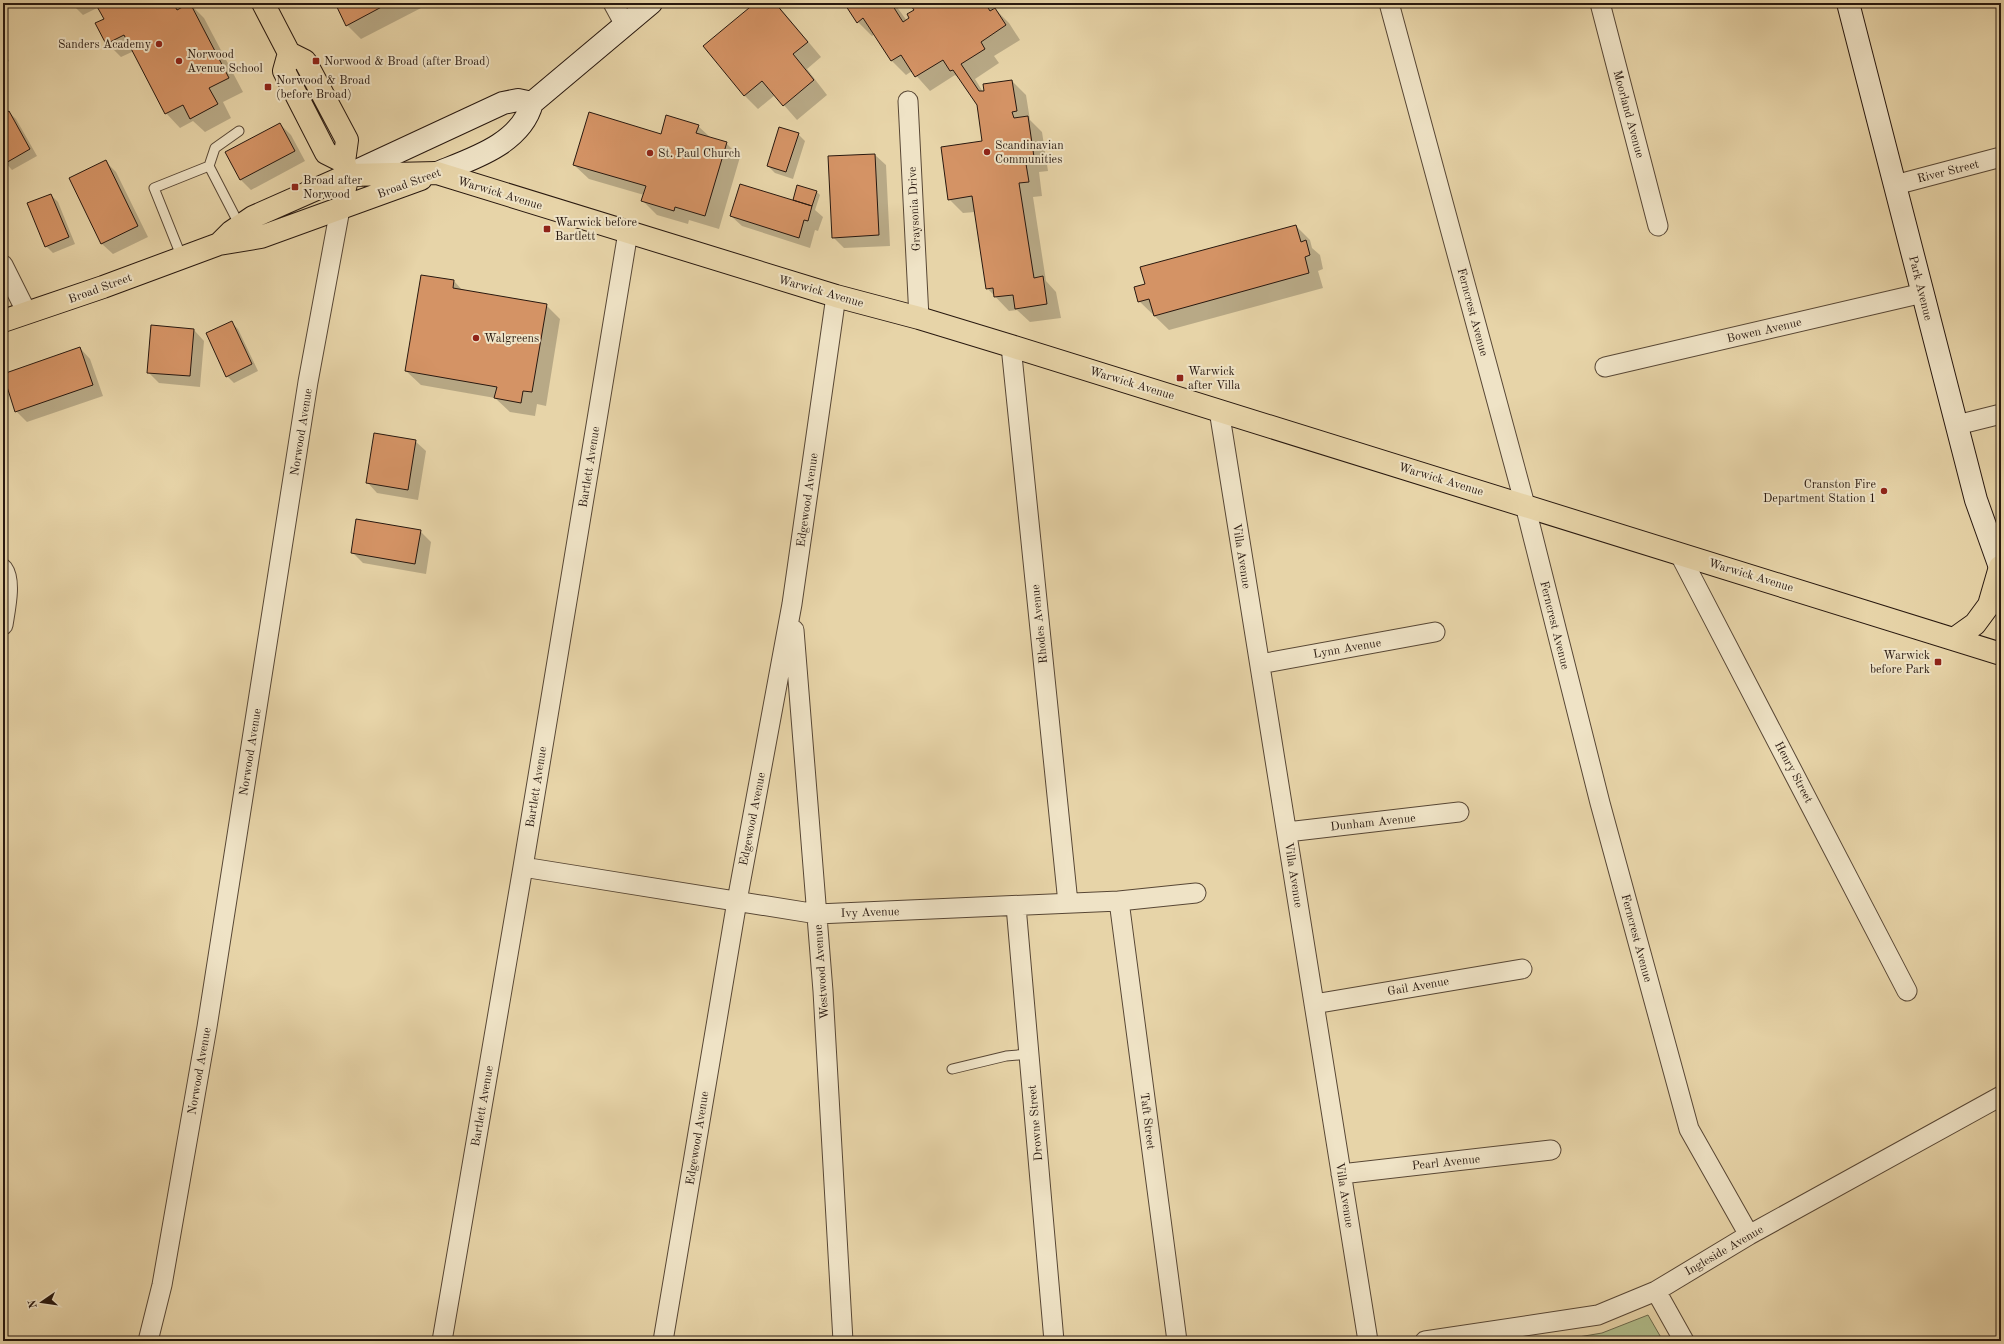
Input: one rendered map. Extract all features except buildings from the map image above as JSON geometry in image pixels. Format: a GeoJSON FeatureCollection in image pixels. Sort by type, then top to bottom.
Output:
{"type":"FeatureCollection","features":[{"type":"Feature","properties":{"kind":"main road"},"geometry":{"type":"LineString","coordinates":[[263,3],[289,53],[284,71],[292,89],[326,153],[346,168]]}},
{"type":"Feature","properties":{"kind":"main road","name":"Broad Street"},"geometry":{"type":"LineString","coordinates":[[3,321],[219,244],[261,237],[437,173],[480,155],[509,137],[524,121],[532,103],[651,3]]}},
{"type":"Feature","properties":{"kind":"main road","name":"Park Avenue"},"geometry":{"type":"LineString","coordinates":[[1848,3],[1982,521],[2000,568]]}},
{"type":"Feature","properties":{"kind":"main road","name":"Broad Street"},"geometry":{"type":"LineString","coordinates":[[219,244],[253,217],[346,168],[503,103],[518,100],[532,103]]}},
{"type":"Feature","properties":{"kind":"main road","name":"Warwick Avenue"},"geometry":{"type":"LineString","coordinates":[[346,168],[437,173],[836,296],[919,318],[1011,346],[2001,654]]}},
{"type":"Feature","properties":{"kind":"main road","name":"Norwood Avenue"},"geometry":{"type":"LineString","coordinates":[[340,209],[346,168]]}},
{"type":"Feature","properties":{"kind":"main road"},"geometry":{"type":"LineString","coordinates":[[1954,639],[1975,624],[1989,605],[2000,568]]}},
{"type":"Feature","properties":{"kind":"street"},"geometry":{"type":"LineString","coordinates":[[613,3],[625,25]]}},
{"type":"Feature","properties":{"kind":"street","name":"Ferncrest Avenue"},"geometry":{"type":"LineString","coordinates":[[1389,3],[1525,505],[1600,803],[1689,1129],[1749,1235]]}},
{"type":"Feature","properties":{"kind":"street","name":"Moorland Avenue"},"geometry":{"type":"LineString","coordinates":[[1600,3],[1658,226]]}},
{"type":"Feature","properties":{"kind":"street","name":"Graysonia Drive"},"geometry":{"type":"LineString","coordinates":[[908,101],[919,318]]}},
{"type":"Feature","properties":{"kind":"street","name":"River Street"},"geometry":{"type":"LineString","coordinates":[[1895,185],[2001,157]]}},
{"type":"Feature","properties":{"kind":"street","name":"Norwood Avenue"},"geometry":{"type":"LineString","coordinates":[[148,1341],[162,1285],[207,1027],[308,382],[340,209]]}},
{"type":"Feature","properties":{"kind":"street","name":"Bartlett Avenue"},"geometry":{"type":"LineString","coordinates":[[442,1341],[523,867],[628,232]]}},
{"type":"Feature","properties":{"kind":"street"},"geometry":{"type":"LineString","coordinates":[[3,265],[27,313]]}},
{"type":"Feature","properties":{"kind":"street","name":"Bowen Avenue"},"geometry":{"type":"LineString","coordinates":[[1605,368],[1922,293]]}},
{"type":"Feature","properties":{"kind":"street","name":"Edgewood Avenue"},"geometry":{"type":"LineString","coordinates":[[663,1341],[737,901],[792,604],[836,296]]}},
{"type":"Feature","properties":{"kind":"street","name":"Rhodes Avenue"},"geometry":{"type":"LineString","coordinates":[[1011,346],[1068,903]]}},
{"type":"Feature","properties":{"kind":"street","name":"Villa Avenue"},"geometry":{"type":"LineString","coordinates":[[1219,410],[1368,1341]]}},
{"type":"Feature","properties":{"kind":"street"},"geometry":{"type":"LineString","coordinates":[[1957,425],[2001,414]]}},
{"type":"Feature","properties":{"kind":"street","name":"Henry Street"},"geometry":{"type":"LineString","coordinates":[[1679,553],[1907,991]]}},
{"type":"Feature","properties":{"kind":"street"},"geometry":{"type":"LineString","coordinates":[[3,569],[6,574],[7,602],[3,625]]}},
{"type":"Feature","properties":{"kind":"street","name":"Westwood Avenue"},"geometry":{"type":"LineString","coordinates":[[792,604],[817,914],[843,1341]]}},
{"type":"Feature","properties":{"kind":"street","name":"Lynn Avenue"},"geometry":{"type":"LineString","coordinates":[[1260,664],[1435,632]]}},
{"type":"Feature","properties":{"kind":"street","name":"Dunham Avenue"},"geometry":{"type":"LineString","coordinates":[[1287,832],[1458,812]]}},
{"type":"Feature","properties":{"kind":"street","name":"Ivy Avenue"},"geometry":{"type":"LineString","coordinates":[[523,867],[817,914],[1016,906],[1119,900],[1196,893]]}},
{"type":"Feature","properties":{"kind":"street","name":"Taft Street"},"geometry":{"type":"LineString","coordinates":[[1119,900],[1176,1341]]}},
{"type":"Feature","properties":{"kind":"street","name":"Drowne Street"},"geometry":{"type":"LineString","coordinates":[[1016,906],[1054,1341]]}},
{"type":"Feature","properties":{"kind":"street","name":"Gail Avenue"},"geometry":{"type":"LineString","coordinates":[[1314,1004],[1522,969]]}},
{"type":"Feature","properties":{"kind":"street","name":"Ingleside Avenue"},"geometry":{"type":"LineString","coordinates":[[1425,1341],[1598,1315],[1656,1291],[1749,1235],[2001,1096]]}},
{"type":"Feature","properties":{"kind":"street","name":"Pearl Avenue"},"geometry":{"type":"LineString","coordinates":[[1341,1174],[1551,1150]]}},
{"type":"Feature","properties":{"kind":"street"},"geometry":{"type":"LineString","coordinates":[[1656,1291],[1684,1341]]}},
{"type":"Feature","properties":{"kind":"lane"},"geometry":{"type":"LineString","coordinates":[[239,131],[215,148],[209,166],[240,226]]}},
{"type":"Feature","properties":{"kind":"lane"},"geometry":{"type":"LineString","coordinates":[[182,258],[154,188],[209,166]]}},
{"type":"Feature","properties":{"kind":"lane"},"geometry":{"type":"LineString","coordinates":[[952,1069],[1006,1056],[1029,1054]]}},
{"type":"Feature","properties":{"kind":"green space"},"geometry":{"type":"Polygon","coordinates":[[[1648,1315],[1663,1341],[1555,1341],[1602,1333],[1648,1315]]]}},
{"type":"Feature","properties":{"kind":"place","name":"Sanders Academy"},"geometry":{"type":"Point","coordinates":[159,44]}},
{"type":"Feature","properties":{"kind":"place","name":"Norwood Avenue School"},"geometry":{"type":"Point","coordinates":[179,61]}},
{"type":"Feature","properties":{"kind":"place","name":"Norwood & Broad (after Broad)"},"geometry":{"type":"Point","coordinates":[316,61]}},
{"type":"Feature","properties":{"kind":"place","name":"Norwood & Broad (before Broad)"},"geometry":{"type":"Point","coordinates":[268,87]}},
{"type":"Feature","properties":{"kind":"place","name":"Scandinavian Communities"},"geometry":{"type":"Point","coordinates":[987,152]}},
{"type":"Feature","properties":{"kind":"place","name":"St. Paul Church"},"geometry":{"type":"Point","coordinates":[650,153]}},
{"type":"Feature","properties":{"kind":"place","name":"Broad after Norwood"},"geometry":{"type":"Point","coordinates":[295,187]}},
{"type":"Feature","properties":{"kind":"place","name":"Warwick before Bartlett"},"geometry":{"type":"Point","coordinates":[547,229]}},
{"type":"Feature","properties":{"kind":"place","name":"Walgreens"},"geometry":{"type":"Point","coordinates":[476,338]}},
{"type":"Feature","properties":{"kind":"place","name":"Warwick after Villa"},"geometry":{"type":"Point","coordinates":[1180,378]}},
{"type":"Feature","properties":{"kind":"place","name":"Cranston Fire Department Station 1"},"geometry":{"type":"Point","coordinates":[1884,491]}},
{"type":"Feature","properties":{"kind":"place","name":"Warwick before Park"},"geometry":{"type":"Point","coordinates":[1938,662]}}]}
